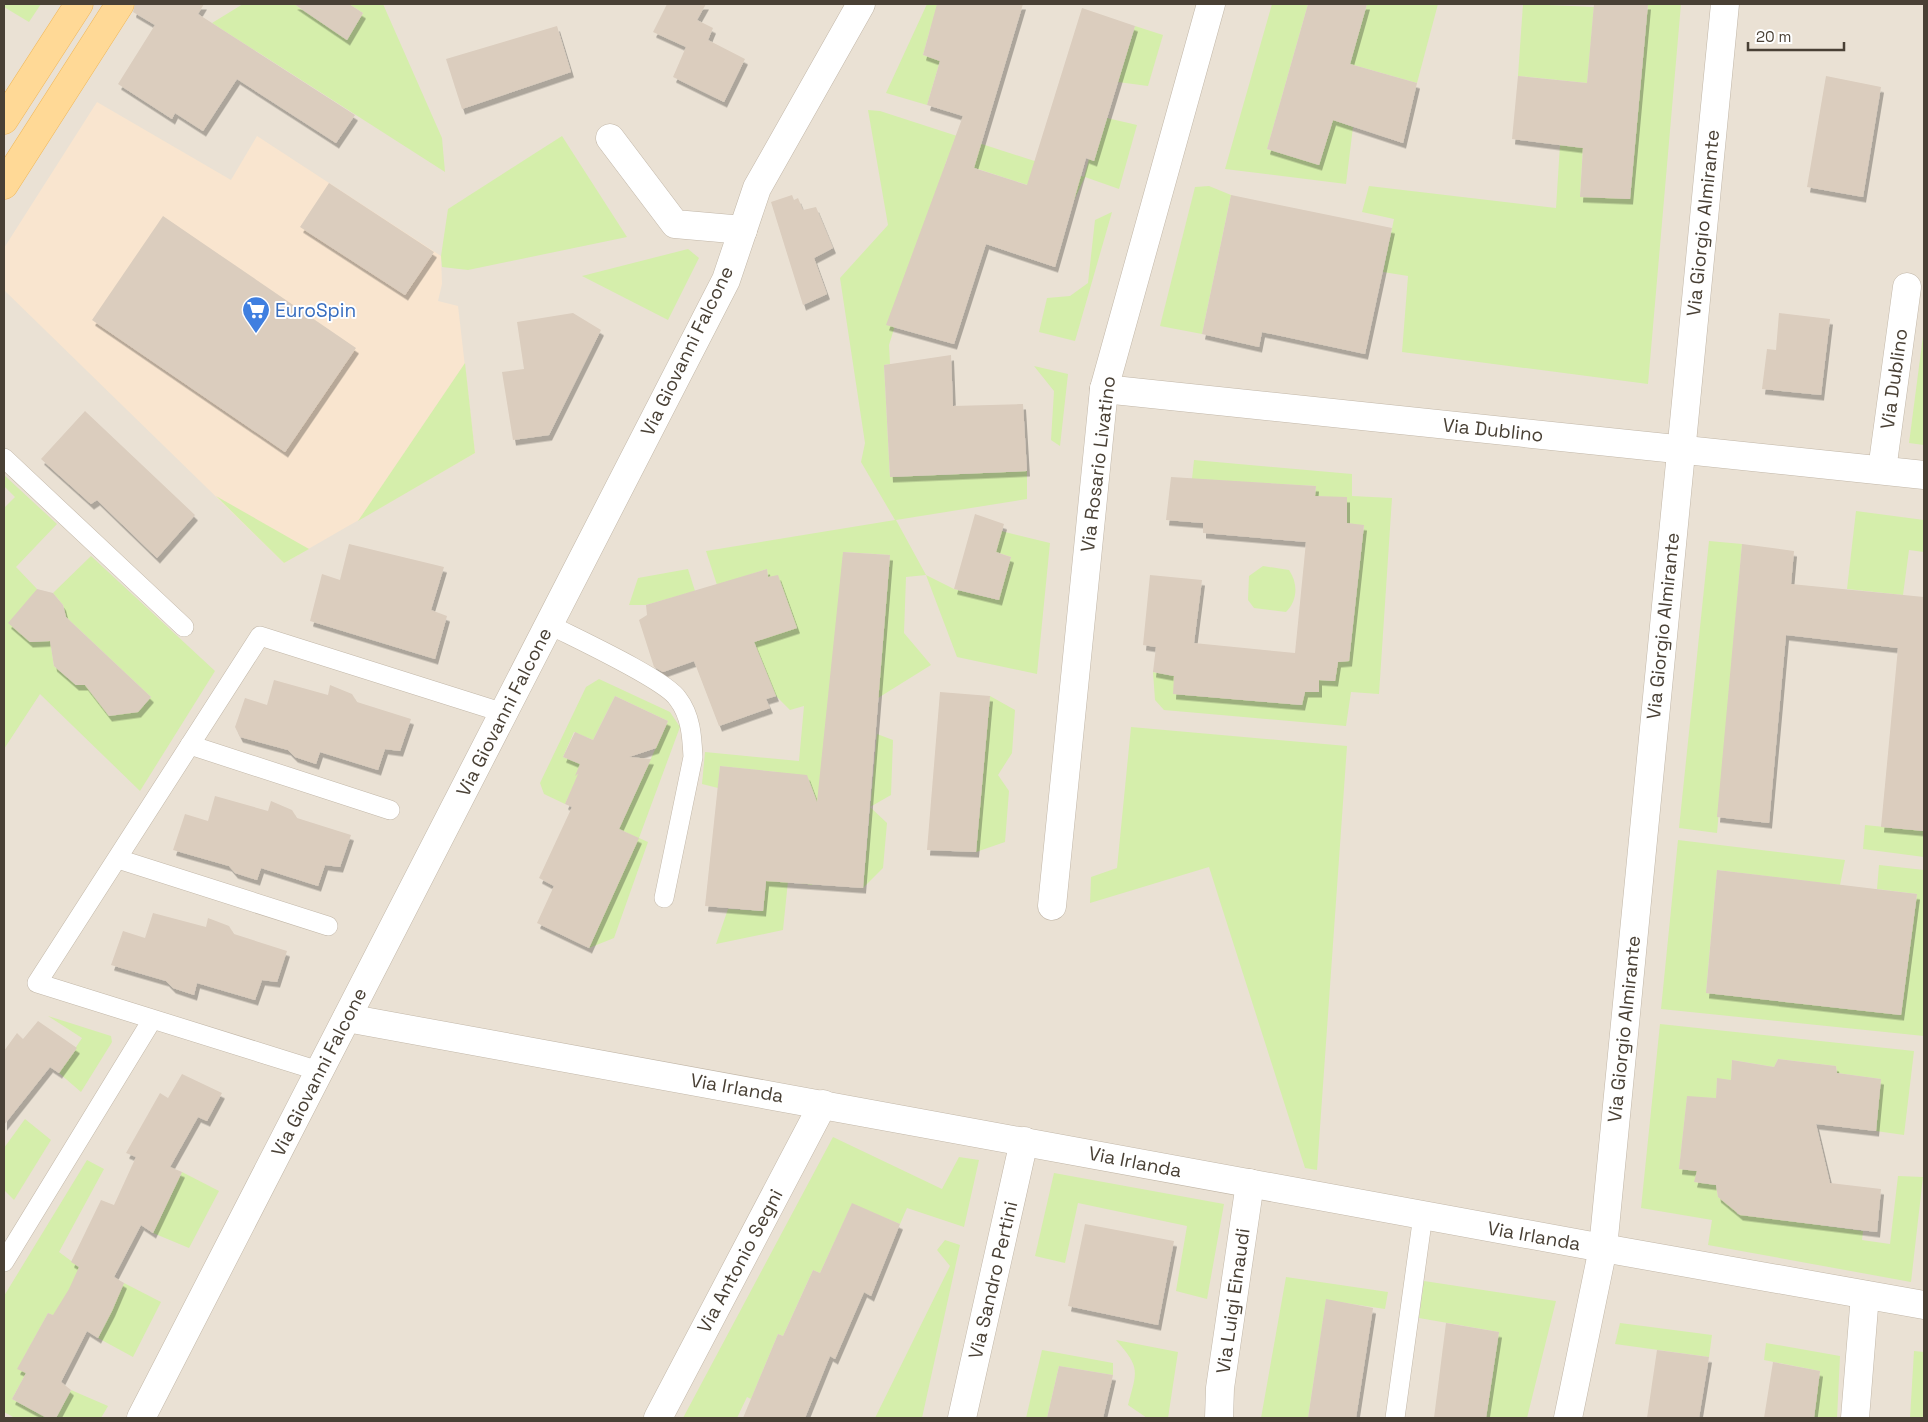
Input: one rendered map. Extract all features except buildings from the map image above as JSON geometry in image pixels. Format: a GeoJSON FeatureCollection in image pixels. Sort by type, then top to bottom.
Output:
{"type":"FeatureCollection","features":[{"type":"Feature","properties":{"kind":"main road"},"geometry":{"type":"LineString","coordinates":[[4,120],[79,4]]}},
{"type":"Feature","properties":{"kind":"main road"},"geometry":{"type":"LineString","coordinates":[[4,185],[120,4]]}},
{"type":"Feature","properties":{"kind":"street","name":"Via Giovanni Falcone"},"geometry":{"type":"LineString","coordinates":[[141,1418],[726,280],[757,188],[861,4]]}},
{"type":"Feature","properties":{"kind":"street","name":"Via Rosario Livatino"},"geometry":{"type":"LineString","coordinates":[[1052,906],[1104,389],[1211,4]]}},
{"type":"Feature","properties":{"kind":"street","name":"Via Giorgio Almirante"},"geometry":{"type":"LineString","coordinates":[[1568,1418],[1602,1248],[1725,4]]}},
{"type":"Feature","properties":{"kind":"street"},"geometry":{"type":"LineString","coordinates":[[610,138],[675,224],[743,230]]}},
{"type":"Feature","properties":{"kind":"street","name":"Via Dublino"},"geometry":{"type":"LineString","coordinates":[[1882,470],[1907,287]]}},
{"type":"Feature","properties":{"kind":"street","name":"Via Dublino"},"geometry":{"type":"LineString","coordinates":[[1104,389],[1924,475]]}},
{"type":"Feature","properties":{"kind":"street","name":"Via Irlanda"},"geometry":{"type":"LineString","coordinates":[[347,1018],[1602,1248],[1924,1305]]}},
{"type":"Feature","properties":{"kind":"street","name":"Via Antonio Segni"},"geometry":{"type":"LineString","coordinates":[[658,1418],[823,1104]]}},
{"type":"Feature","properties":{"kind":"street","name":"Via Sandro Pertini"},"geometry":{"type":"LineString","coordinates":[[962,1418],[1024,1141]]}},
{"type":"Feature","properties":{"kind":"street","name":"Via Luigi Einaudi"},"geometry":{"type":"LineString","coordinates":[[1219,1418],[1220,1388],[1250,1183]]}},
{"type":"Feature","properties":{"kind":"street"},"geometry":{"type":"LineString","coordinates":[[1855,1418],[1865,1295]]}},
{"type":"Feature","properties":{"kind":"lane"},"geometry":{"type":"LineString","coordinates":[[4,458],[184,627]]}},
{"type":"Feature","properties":{"kind":"lane"},"geometry":{"type":"LineString","coordinates":[[548,624],[658,683],[677,697],[686,712],[692,734],[693,757],[664,898]]}},
{"type":"Feature","properties":{"kind":"lane"},"geometry":{"type":"LineString","coordinates":[[319,1071],[37,984],[260,636],[504,713]]}},
{"type":"Feature","properties":{"kind":"lane"},"geometry":{"type":"LineString","coordinates":[[190,745],[390,810]]}},
{"type":"Feature","properties":{"kind":"lane"},"geometry":{"type":"LineString","coordinates":[[118,859],[328,926]]}},
{"type":"Feature","properties":{"kind":"lane"},"geometry":{"type":"LineString","coordinates":[[4,1262],[152,1020]]}},
{"type":"Feature","properties":{"kind":"lane"},"geometry":{"type":"LineString","coordinates":[[1395,1418],[1423,1215]]}},
{"type":"Feature","properties":{"kind":"shaded area"},"geometry":{"type":"Polygon","coordinates":[[[4,4],[1924,4],[1924,1418],[4,1418],[4,4]]]}},
{"type":"Feature","properties":{"kind":"shaded area","name":"EuroSpin"},"geometry":{"type":"Polygon","coordinates":[[[97,102],[231,180],[257,136],[441,256],[442,284],[438,301],[458,306],[475,453],[284,563],[4,290],[4,248],[97,102]]]}},
{"type":"Feature","properties":{"kind":"green space"},"geometry":{"type":"Polygon","coordinates":[[[4,4],[41,4],[29,22],[4,7],[4,4]]]}},
{"type":"Feature","properties":{"kind":"green space"},"geometry":{"type":"Polygon","coordinates":[[[243,4],[294,4],[347,40],[363,13],[349,4],[383,4],[442,138],[445,172],[212,23],[243,4]]]}},
{"type":"Feature","properties":{"kind":"green space"},"geometry":{"type":"Polygon","coordinates":[[[927,4],[958,4],[952,28],[931,26],[923,55],[940,61],[927,105],[886,93],[927,4]]]}},
{"type":"Feature","properties":{"kind":"green space"},"geometry":{"type":"Polygon","coordinates":[[[1272,4],[1308,4],[1267,149],[1319,165],[1333,120],[1353,127],[1346,184],[1225,169],[1272,4]]]}},
{"type":"Feature","properties":{"kind":"green space"},"geometry":{"type":"Polygon","coordinates":[[[1367,4],[1438,4],[1417,83],[1350,64],[1367,4]]]}},
{"type":"Feature","properties":{"kind":"green space"},"geometry":{"type":"Polygon","coordinates":[[[1523,4],[1594,7],[1587,83],[1518,76],[1523,4]]]}},
{"type":"Feature","properties":{"kind":"green space"},"geometry":{"type":"Polygon","coordinates":[[[1648,4],[1681,4],[1648,384],[1402,352],[1408,276],[1383,272],[1394,219],[1362,212],[1369,186],[1556,208],[1560,145],[1583,148],[1580,196],[1630,199],[1648,4]]]}},
{"type":"Feature","properties":{"kind":"green space"},"geometry":{"type":"Polygon","coordinates":[[[1135,26],[1163,35],[1148,86],[1118,82],[1135,26]]]}},
{"type":"Feature","properties":{"kind":"green space"},"geometry":{"type":"Polygon","coordinates":[[[868,110],[880,111],[1084,177],[1089,159],[1094,161],[1107,118],[1137,125],[1119,189],[1085,177],[1074,200],[947,159],[889,345],[890,364],[884,365],[890,477],[1027,471],[1027,499],[896,520],[926,575],[906,577],[904,633],[931,665],[878,698],[890,555],[844,552],[825,730],[812,885],[788,881],[783,930],[716,944],[728,909],[763,911],[777,772],[720,766],[718,788],[702,784],[705,752],[799,761],[804,706],[790,710],[776,696],[754,642],[787,631],[768,577],[767,569],[717,585],[706,551],[895,520],[861,462],[865,443],[840,278],[888,225],[868,110]]]}},
{"type":"Feature","properties":{"kind":"green space"},"geometry":{"type":"Polygon","coordinates":[[[562,136],[627,237],[468,270],[442,267],[441,256],[448,209],[562,136]]]}},
{"type":"Feature","properties":{"kind":"green space"},"geometry":{"type":"Polygon","coordinates":[[[1209,186],[1231,195],[1202,334],[1160,326],[1195,187],[1209,186]]]}},
{"type":"Feature","properties":{"kind":"green space"},"geometry":{"type":"Polygon","coordinates":[[[1112,212],[1075,341],[1039,332],[1047,298],[1070,296],[1088,283],[1095,220],[1112,212]]]}},
{"type":"Feature","properties":{"kind":"green space"},"geometry":{"type":"Polygon","coordinates":[[[688,249],[699,258],[668,320],[582,276],[688,249]]]}},
{"type":"Feature","properties":{"kind":"green space"},"geometry":{"type":"Polygon","coordinates":[[[1924,336],[1924,445],[1909,443],[1924,336]]]}},
{"type":"Feature","properties":{"kind":"green space"},"geometry":{"type":"Polygon","coordinates":[[[465,363],[475,453],[358,521],[465,363]]]}},
{"type":"Feature","properties":{"kind":"green space"},"geometry":{"type":"Polygon","coordinates":[[[1034,366],[1068,374],[1060,446],[1051,440],[1054,391],[1034,366]]]}},
{"type":"Feature","properties":{"kind":"green space"},"geometry":{"type":"Polygon","coordinates":[[[1194,460],[1352,474],[1352,496],[1392,498],[1379,694],[1351,692],[1346,726],[1164,710],[1155,700],[1153,672],[1174,676],[1174,694],[1301,705],[1305,692],[1319,692],[1319,680],[1335,681],[1338,662],[1349,661],[1364,526],[1347,523],[1347,498],[1315,496],[1316,486],[1192,479],[1194,460]]]}},
{"type":"Feature","properties":{"kind":"green space"},"geometry":{"type":"Polygon","coordinates":[[[4,475],[57,524],[16,567],[37,589],[30,642],[50,641],[54,666],[76,685],[103,684],[109,715],[138,712],[151,697],[66,617],[63,605],[53,593],[91,556],[215,671],[140,791],[40,694],[4,749],[4,508],[15,497],[4,486],[4,475]]]}},
{"type":"Feature","properties":{"kind":"green space"},"geometry":{"type":"Polygon","coordinates":[[[216,496],[309,549],[284,563],[216,496]]]}},
{"type":"Feature","properties":{"kind":"green space"},"geometry":{"type":"Polygon","coordinates":[[[1856,511],[1924,520],[1924,552],[1909,550],[1903,595],[1847,589],[1856,511]]]}},
{"type":"Feature","properties":{"kind":"green space"},"geometry":{"type":"Polygon","coordinates":[[[1001,531],[1050,543],[1037,674],[957,657],[926,575],[954,589],[998,600],[1011,557],[996,552],[1001,531]]]}},
{"type":"Feature","properties":{"kind":"green space"},"geometry":{"type":"Polygon","coordinates":[[[1709,541],[1742,544],[1717,833],[1679,828],[1709,541]]]}},
{"type":"Feature","properties":{"kind":"green space"},"geometry":{"type":"Polygon","coordinates":[[[1263,566],[1289,570],[1292,575],[1295,597],[1286,612],[1254,608],[1248,600],[1249,576],[1263,566]]]}},
{"type":"Feature","properties":{"kind":"green space"},"geometry":{"type":"Polygon","coordinates":[[[688,569],[695,591],[646,605],[629,605],[638,578],[688,569]]]}},
{"type":"Feature","properties":{"kind":"green space"},"geometry":{"type":"Polygon","coordinates":[[[599,679],[670,712],[680,727],[639,838],[648,842],[614,938],[589,948],[638,838],[619,829],[668,721],[615,696],[593,740],[574,732],[563,757],[583,765],[565,804],[544,794],[540,783],[586,687],[599,679]]]}},
{"type":"Feature","properties":{"kind":"green space"},"geometry":{"type":"Polygon","coordinates":[[[990,696],[1015,710],[1012,753],[998,775],[1009,791],[1005,842],[976,852],[990,696]]]}},
{"type":"Feature","properties":{"kind":"green space"},"geometry":{"type":"Polygon","coordinates":[[[1131,727],[1347,746],[1317,1170],[1305,1168],[1209,867],[1090,903],[1091,877],[1117,868],[1131,727]]]}},
{"type":"Feature","properties":{"kind":"green space"},"geometry":{"type":"Polygon","coordinates":[[[877,734],[893,740],[891,795],[870,807],[877,734]]]}},
{"type":"Feature","properties":{"kind":"green space"},"geometry":{"type":"Polygon","coordinates":[[[870,807],[887,823],[883,868],[863,888],[870,807]]]}},
{"type":"Feature","properties":{"kind":"green space"},"geometry":{"type":"Polygon","coordinates":[[[1865,825],[1924,831],[1924,857],[1863,849],[1865,825]]]}},
{"type":"Feature","properties":{"kind":"green space"},"geometry":{"type":"Polygon","coordinates":[[[1678,840],[1845,860],[1840,885],[1717,870],[1706,993],[1901,1015],[1917,894],[1877,889],[1879,865],[1924,870],[1924,1036],[1661,1009],[1678,840]]]}},
{"type":"Feature","properties":{"kind":"green space"},"geometry":{"type":"Polygon","coordinates":[[[48,1016],[111,1036],[112,1042],[81,1092],[59,1073],[82,1038],[48,1016]]]}},
{"type":"Feature","properties":{"kind":"green space"},"geometry":{"type":"Polygon","coordinates":[[[1660,1024],[1914,1051],[1904,1135],[1876,1131],[1881,1079],[1837,1073],[1836,1066],[1778,1059],[1774,1067],[1732,1060],[1731,1080],[1717,1079],[1716,1098],[1687,1097],[1679,1169],[1697,1171],[1695,1182],[1716,1185],[1718,1197],[1725,1202],[1737,1205],[1737,1214],[1863,1231],[1862,1240],[1890,1244],[1898,1176],[1923,1177],[1911,1282],[1708,1245],[1712,1220],[1641,1208],[1660,1024]]]}},
{"type":"Feature","properties":{"kind":"green space"},"geometry":{"type":"Polygon","coordinates":[[[25,1119],[51,1140],[14,1200],[4,1190],[4,1148],[25,1119]]]}},
{"type":"Feature","properties":{"kind":"green space"},"geometry":{"type":"Polygon","coordinates":[[[833,1137],[942,1189],[959,1157],[979,1160],[964,1227],[907,1208],[900,1224],[852,1204],[820,1273],[813,1270],[783,1336],[778,1334],[751,1399],[747,1397],[737,1418],[683,1418],[833,1137]]]}},
{"type":"Feature","properties":{"kind":"green space"},"geometry":{"type":"Polygon","coordinates":[[[87,1160],[104,1169],[59,1252],[82,1269],[57,1317],[48,1313],[18,1368],[26,1373],[12,1399],[47,1418],[15,1418],[4,1412],[4,1296],[87,1160]]]}},
{"type":"Feature","properties":{"kind":"green space"},"geometry":{"type":"Polygon","coordinates":[[[182,1172],[219,1191],[189,1248],[153,1233],[182,1172]]]}},
{"type":"Feature","properties":{"kind":"green space"},"geometry":{"type":"Polygon","coordinates":[[[1054,1173],[1224,1204],[1207,1299],[1176,1291],[1187,1226],[1078,1203],[1065,1263],[1035,1256],[1054,1173]]]}},
{"type":"Feature","properties":{"kind":"green space"},"geometry":{"type":"Polygon","coordinates":[[[945,1240],[960,1245],[922,1418],[875,1418],[950,1266],[937,1250],[945,1240]]]}},
{"type":"Feature","properties":{"kind":"green space"},"geometry":{"type":"Polygon","coordinates":[[[1286,1277],[1388,1292],[1385,1309],[1326,1300],[1308,1418],[1261,1418],[1286,1277]]]}},
{"type":"Feature","properties":{"kind":"green space"},"geometry":{"type":"Polygon","coordinates":[[[1424,1281],[1556,1301],[1527,1418],[1486,1418],[1499,1332],[1419,1318],[1424,1281]]]}},
{"type":"Feature","properties":{"kind":"green space"},"geometry":{"type":"Polygon","coordinates":[[[124,1283],[161,1302],[133,1357],[98,1338],[124,1283]]]}},
{"type":"Feature","properties":{"kind":"green space"},"geometry":{"type":"Polygon","coordinates":[[[1620,1323],[1712,1335],[1709,1357],[1615,1344],[1620,1323]]]}},
{"type":"Feature","properties":{"kind":"green space"},"geometry":{"type":"Polygon","coordinates":[[[1116,1340],[1178,1352],[1168,1418],[1147,1418],[1128,1405],[1135,1370],[1130,1357],[1116,1340]]]}},
{"type":"Feature","properties":{"kind":"green space"},"geometry":{"type":"Polygon","coordinates":[[[1766,1343],[1840,1356],[1837,1418],[1814,1418],[1820,1371],[1764,1360],[1766,1343]]]}},
{"type":"Feature","properties":{"kind":"green space"},"geometry":{"type":"Polygon","coordinates":[[[1042,1350],[1113,1363],[1113,1375],[1059,1366],[1047,1418],[1026,1418],[1042,1350]]]}},
{"type":"Feature","properties":{"kind":"green space"},"geometry":{"type":"Polygon","coordinates":[[[1914,1351],[1924,1352],[1924,1418],[1910,1418],[1914,1351]]]}},
{"type":"Feature","properties":{"kind":"green space"},"geometry":{"type":"Polygon","coordinates":[[[71,1390],[108,1406],[101,1418],[56,1418],[71,1390]]]}},
{"type":"Feature","properties":{"kind":"place","name":"EuroSpin"},"geometry":{"type":"Point","coordinates":[256,334]}}]}
